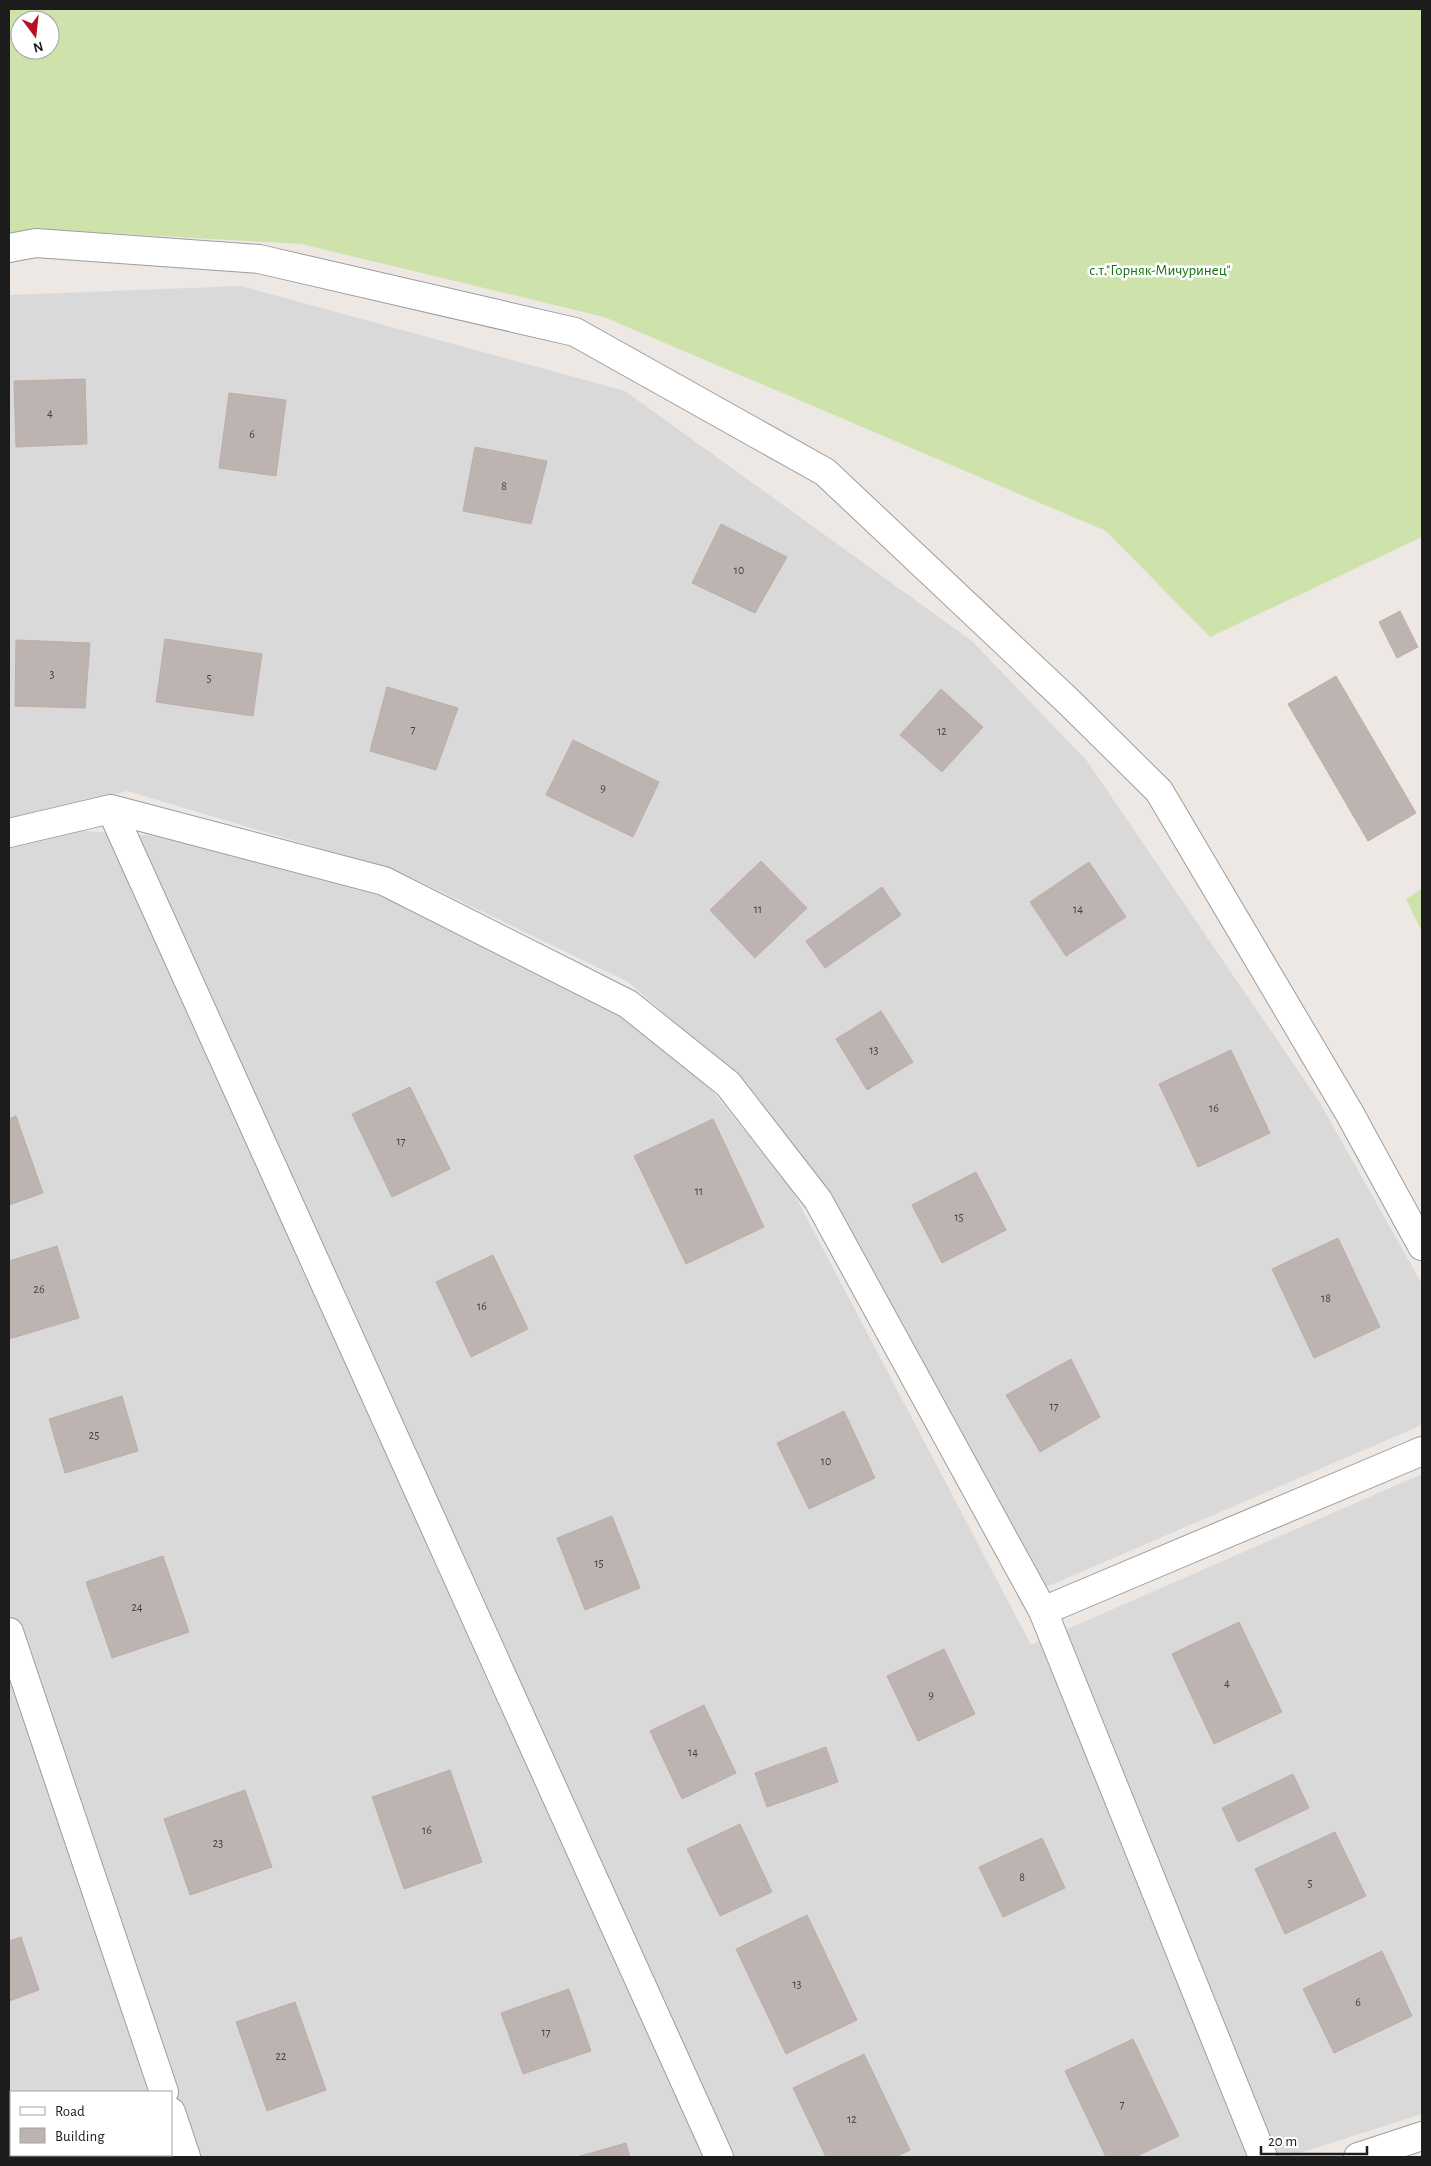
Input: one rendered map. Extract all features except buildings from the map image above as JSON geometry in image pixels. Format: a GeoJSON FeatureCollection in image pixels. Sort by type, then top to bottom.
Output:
{"type":"FeatureCollection","features":[{"type":"Feature","properties":{"kind":"street"},"geometry":{"type":"LineString","coordinates":[[9,248],[36,243],[259,259],[575,332],[825,472],[1069,702],[1159,791],[1350,1114],[1422,1246]]}},
{"type":"Feature","properties":{"kind":"street"},"geometry":{"type":"LineString","coordinates":[[111,808],[719,2157]]}},
{"type":"Feature","properties":{"kind":"street"},"geometry":{"type":"LineString","coordinates":[[9,833],[111,808],[384,880],[628,1004],[728,1084],[818,1200],[1043,1611],[1263,2157]]}},
{"type":"Feature","properties":{"kind":"street"},"geometry":{"type":"LineString","coordinates":[[1043,1611],[1422,1451]]}},
{"type":"Feature","properties":{"kind":"street"},"geometry":{"type":"LineString","coordinates":[[9,1632],[164,2091]]}},
{"type":"Feature","properties":{"kind":"street"},"geometry":{"type":"LineString","coordinates":[[172,2115],[186,2157]]}},
{"type":"Feature","properties":{"kind":"street"},"geometry":{"type":"LineString","coordinates":[[1358,2157],[1422,2136]]}},
{"type":"Feature","properties":{"kind":"shaded area"},"geometry":{"type":"Polygon","coordinates":[[[241,286],[625,391],[972,641],[1087,761],[1320,1103],[1422,1284],[1422,1425],[1044,1588],[736,1075],[628,982],[400,872],[127,791],[9,821],[9,295],[241,286]]]}},
{"type":"Feature","properties":{"kind":"shaded area"},"geometry":{"type":"Polygon","coordinates":[[[71,830],[158,836],[380,896],[608,1004],[702,1079],[789,1184],[1031,1645],[1422,1474],[1422,2114],[1287,2157],[9,2157],[9,845],[71,830]]]}},
{"type":"Feature","properties":{"kind":"green space","name":"с.т.\"Горняк-Мичуринец\""},"geometry":{"type":"Polygon","coordinates":[[[9,9],[1422,9],[1422,537],[1210,637],[1106,531],[604,317],[301,244],[34,229],[9,233],[9,9]]]}},
{"type":"Feature","properties":{"kind":"green space"},"geometry":{"type":"Polygon","coordinates":[[[1422,889],[1422,932],[1406,899],[1422,889]]]}}]}
